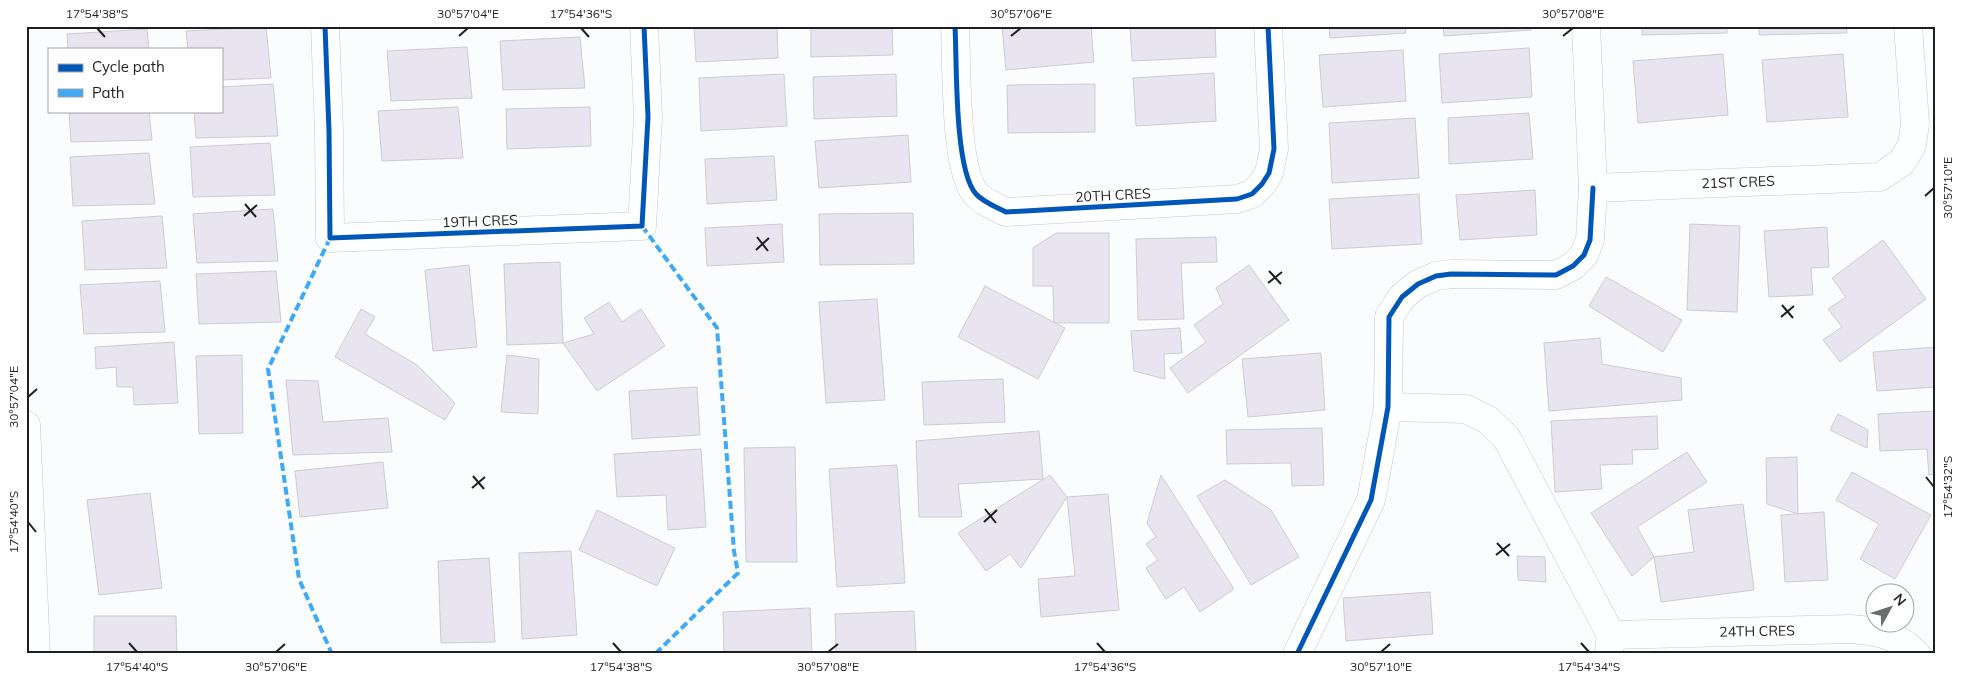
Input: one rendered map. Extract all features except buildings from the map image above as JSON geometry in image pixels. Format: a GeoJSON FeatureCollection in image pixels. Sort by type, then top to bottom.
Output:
{"type":"FeatureCollection","features":[{"type":"Feature","properties":{"kind":"street","name":"19TH CRES"},"geometry":{"type":"LineString","coordinates":[[325,26],[329,131],[330,238],[642,226],[648,117],[644,26]]}},
{"type":"Feature","properties":{"kind":"street","name":"20TH CRES"},"geometry":{"type":"LineString","coordinates":[[955,26],[961,150],[965,175],[976,194],[989,204],[1006,212],[1237,200],[1252,194],[1269,173],[1274,149],[1268,26]]}},
{"type":"Feature","properties":{"kind":"street"},"geometry":{"type":"LineString","coordinates":[[1297,654],[1371,500],[1388,407],[1389,317],[1402,297],[1418,284],[1436,276],[1451,274],[1556,275],[1573,266],[1584,255],[1590,240],[1593,188],[1586,26]]}},
{"type":"Feature","properties":{"kind":"street","name":"21ST CRES"},"geometry":{"type":"LineString","coordinates":[[1593,188],[1880,177],[1902,162],[1912,145],[1915,123],[1908,26]]}},
{"type":"Feature","properties":{"kind":"street"},"geometry":{"type":"LineString","coordinates":[[1388,407],[1466,409],[1488,420],[1506,437],[1610,644]]}},
{"type":"Feature","properties":{"kind":"street"},"geometry":{"type":"LineString","coordinates":[[26,425],[36,654]]}},
{"type":"Feature","properties":{"kind":"street","name":"24TH CRES"},"geometry":{"type":"LineString","coordinates":[[1610,644],[1850,629],[1879,632],[1907,644],[1916,654]]}},
{"type":"Feature","properties":{"kind":"marked path"},"geometry":{"type":"LineString","coordinates":[[642,226],[717,328],[734,551],[738,573],[655,654]]}},
{"type":"Feature","properties":{"kind":"marked path"},"geometry":{"type":"LineString","coordinates":[[330,238],[268,369],[299,579],[332,654]]}},
{"type":"Feature","properties":{"kind":"cycle path"},"geometry":{"type":"LineString","coordinates":[[325,26],[329,131],[330,238],[642,226],[648,117],[644,26]]}},
{"type":"Feature","properties":{"kind":"cycle path"},"geometry":{"type":"LineString","coordinates":[[955,26],[958,114],[964,163],[969,181],[976,194],[986,202],[1006,212],[1237,199],[1252,194],[1269,173],[1274,149],[1268,26]]}},
{"type":"Feature","properties":{"kind":"cycle path"},"geometry":{"type":"LineString","coordinates":[[1297,654],[1371,500],[1388,407],[1389,317],[1402,297],[1418,284],[1436,276],[1451,274],[1556,275],[1573,266],[1584,255],[1590,240],[1593,188]]}}]}
